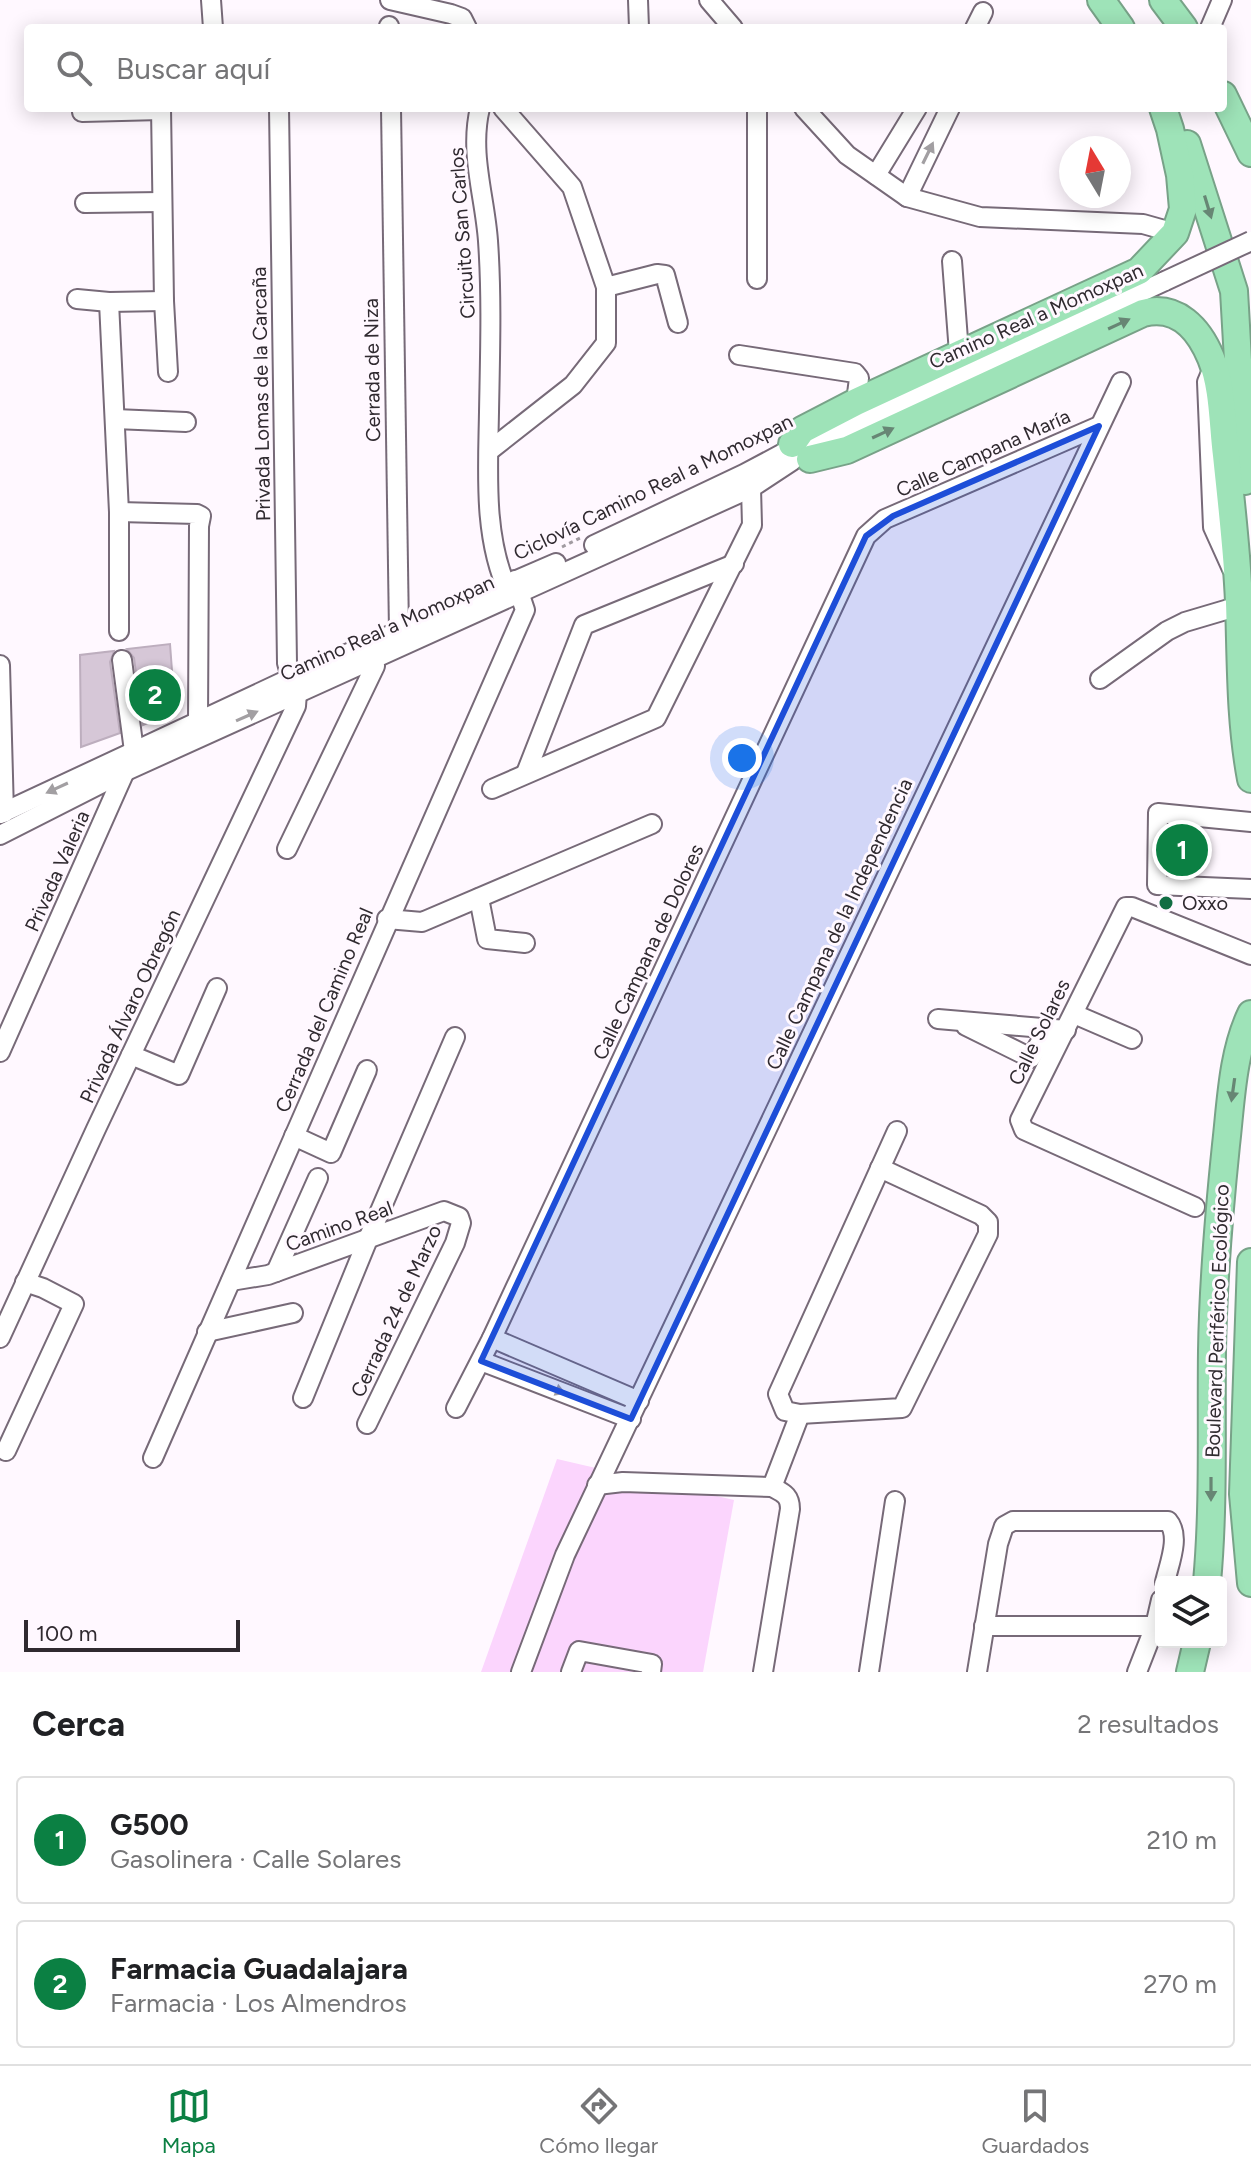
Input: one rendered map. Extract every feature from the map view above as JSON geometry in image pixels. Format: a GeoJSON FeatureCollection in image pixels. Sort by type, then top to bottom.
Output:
{"type":"FeatureCollection","features":[{"type":"Feature","properties":{"kind":"highway"},"geometry":{"type":"LineString","coordinates":[[1101,0],[1118,24]]}},
{"type":"Feature","properties":{"kind":"highway"},"geometry":{"type":"LineString","coordinates":[[1163,0],[1181,24]]}},
{"type":"Feature","properties":{"kind":"highway"},"geometry":{"type":"LineString","coordinates":[[1227,83],[1251,116]]}},
{"type":"Feature","properties":{"kind":"highway"},"geometry":{"type":"LineString","coordinates":[[1227,103],[1251,153]]}},
{"type":"Feature","properties":{"kind":"highway"},"geometry":{"type":"LineString","coordinates":[[1164,112],[1183,209],[1175,233],[1139,271],[959,353],[857,395],[802,430],[796,454],[847,450],[1152,310],[1171,312],[1185,319],[1203,342],[1214,365],[1233,518],[1244,577]]}},
{"type":"Feature","properties":{"kind":"highway"},"geometry":{"type":"LineString","coordinates":[[1172,112],[1190,151],[1234,291],[1244,577],[1239,606],[1242,721],[1251,779]]}},
{"type":"Feature","properties":{"kind":"highway","name":"Boulevard Periférico Ecológico"},"geometry":{"type":"LineString","coordinates":[[1207,1576],[1212,1347],[1218,1232],[1235,1074],[1242,1033],[1251,1014]]}},
{"type":"Feature","properties":{"kind":"highway","name":"Boulevard Periférico Ecológico"},"geometry":{"type":"LineString","coordinates":[[1251,1262],[1243,1494],[1251,1583]]}},
{"type":"Feature","properties":{"kind":"highway"},"geometry":{"type":"LineString","coordinates":[[1190,1672],[1196,1648]]}},
{"type":"Feature","properties":{"kind":"street"},"geometry":{"type":"LineString","coordinates":[[211,0],[213,24]]}},
{"type":"Feature","properties":{"kind":"street"},"geometry":{"type":"LineString","coordinates":[[390,0],[451,14],[462,18],[465,24]]}},
{"type":"Feature","properties":{"kind":"street"},"geometry":{"type":"LineString","coordinates":[[638,0],[639,24]]}},
{"type":"Feature","properties":{"kind":"street"},"geometry":{"type":"LineString","coordinates":[[709,0],[730,24]]}},
{"type":"Feature","properties":{"kind":"street"},"geometry":{"type":"LineString","coordinates":[[1212,24],[1222,0]]}},
{"type":"Feature","properties":{"kind":"street"},"geometry":{"type":"LineString","coordinates":[[161,112],[168,372]]}},
{"type":"Feature","properties":{"kind":"street","name":"Privada Lomas de la Carcaña"},"geometry":{"type":"LineString","coordinates":[[279,112],[287,663],[294,686]]}},
{"type":"Feature","properties":{"kind":"street","name":"Cerrada de Niza"},"geometry":{"type":"LineString","coordinates":[[391,112],[399,631]]}},
{"type":"Feature","properties":{"kind":"street","name":"Circuito San Carlos"},"geometry":{"type":"LineString","coordinates":[[479,112],[476,126],[478,179],[488,238],[491,314],[489,514],[500,574],[513,588]]}},
{"type":"Feature","properties":{"kind":"street"},"geometry":{"type":"LineString","coordinates":[[489,451],[573,385],[606,343],[606,287],[572,187],[506,112]]}},
{"type":"Feature","properties":{"kind":"street"},"geometry":{"type":"LineString","coordinates":[[757,112],[757,279]]}},
{"type":"Feature","properties":{"kind":"street"},"geometry":{"type":"LineString","coordinates":[[808,112],[847,155],[907,197],[980,217],[1143,224],[1175,233]]}},
{"type":"Feature","properties":{"kind":"street"},"geometry":{"type":"LineString","coordinates":[[876,175],[915,112]]}},
{"type":"Feature","properties":{"kind":"street"},"geometry":{"type":"LineString","coordinates":[[907,197],[948,112]]}},
{"type":"Feature","properties":{"kind":"street"},"geometry":{"type":"LineString","coordinates":[[85,203],[162,202]]}},
{"type":"Feature","properties":{"kind":"street","name":"Camino Real a Momoxpan"},"geometry":{"type":"LineString","coordinates":[[2,814],[198,722],[374,658],[555,564],[747,481],[796,454],[800,440],[808,443],[840,431],[1251,241]]}},
{"type":"Feature","properties":{"kind":"street"},"geometry":{"type":"LineString","coordinates":[[952,261],[959,353]]}},
{"type":"Feature","properties":{"kind":"street"},"geometry":{"type":"LineString","coordinates":[[606,287],[657,274],[665,275],[678,323]]}},
{"type":"Feature","properties":{"kind":"street"},"geometry":{"type":"LineString","coordinates":[[77,299],[164,301]]}},
{"type":"Feature","properties":{"kind":"street"},"geometry":{"type":"LineString","coordinates":[[109,302],[119,512],[119,631]]}},
{"type":"Feature","properties":{"kind":"street"},"geometry":{"type":"LineString","coordinates":[[739,355],[855,373],[859,378],[857,395]]}},
{"type":"Feature","properties":{"kind":"street","name":"Calle Campana de la Independencia"},"geometry":{"type":"LineString","coordinates":[[521,1672],[565,1555],[597,1485],[1121,382]]}},
{"type":"Feature","properties":{"kind":"street"},"geometry":{"type":"LineString","coordinates":[[115,419],[186,422]]}},
{"type":"Feature","properties":{"kind":"street","name":"Calle Campana María"},"geometry":{"type":"LineString","coordinates":[[885,519],[1099,426]]}},
{"type":"Feature","properties":{"kind":"street"},"geometry":{"type":"LineString","coordinates":[[492,789],[656,718],[752,525],[747,481]]}},
{"type":"Feature","properties":{"kind":"street"},"geometry":{"type":"LineString","coordinates":[[119,512],[201,516],[198,722]]}},
{"type":"Feature","properties":{"kind":"street","name":"Calle Campana de Dolores"},"geometry":{"type":"LineString","coordinates":[[456,1408],[492,1338],[866,536],[885,519]]}},
{"type":"Feature","properties":{"kind":"street"},"geometry":{"type":"LineString","coordinates":[[526,773],[584,625],[734,564]]}},
{"type":"Feature","properties":{"kind":"street","name":"Camino Real a Momoxpan"},"geometry":{"type":"LineString","coordinates":[[0,835],[399,631],[513,588]]}},
{"type":"Feature","properties":{"kind":"street","name":"Cerrada del Camino Real"},"geometry":{"type":"LineString","coordinates":[[153,1458],[525,610],[513,588]]}},
{"type":"Feature","properties":{"kind":"street"},"geometry":{"type":"LineString","coordinates":[[1100,679],[1167,631],[1185,622],[1239,606]]}},
{"type":"Feature","properties":{"kind":"street"},"geometry":{"type":"LineString","coordinates":[[287,849],[375,666],[374,658]]}},
{"type":"Feature","properties":{"kind":"street"},"geometry":{"type":"LineString","coordinates":[[122,660],[134,751]]}},
{"type":"Feature","properties":{"kind":"street"},"geometry":{"type":"LineString","coordinates":[[0,665],[2,814]]}},
{"type":"Feature","properties":{"kind":"street","name":"Privada Álvaro Obregón"},"geometry":{"type":"LineString","coordinates":[[0,1338],[296,706],[294,686]]}},
{"type":"Feature","properties":{"kind":"street","name":"Privada Valeria"},"geometry":{"type":"LineString","coordinates":[[0,1052],[134,751]]}},
{"type":"Feature","properties":{"kind":"street"},"geometry":{"type":"LineString","coordinates":[[1251,822],[1158,813],[1157,885],[1251,889]]}},
{"type":"Feature","properties":{"kind":"street"},"geometry":{"type":"LineString","coordinates":[[387,919],[422,922],[652,824]]}},
{"type":"Feature","properties":{"kind":"street"},"geometry":{"type":"LineString","coordinates":[[479,898],[487,939],[525,943]]}},
{"type":"Feature","properties":{"kind":"street","name":"Calle Solares"},"geometry":{"type":"LineString","coordinates":[[1195,1207],[1024,1130],[1020,1120],[1063,1024],[1126,907],[1251,955]]}},
{"type":"Feature","properties":{"kind":"street"},"geometry":{"type":"LineString","coordinates":[[131,1055],[179,1075],[217,988]]}},
{"type":"Feature","properties":{"kind":"street"},"geometry":{"type":"LineString","coordinates":[[1063,1024],[1031,1058],[948,1020],[1063,1024],[1132,1039]]}},
{"type":"Feature","properties":{"kind":"street"},"geometry":{"type":"LineString","coordinates":[[303,1398],[455,1037]]}},
{"type":"Feature","properties":{"kind":"street"},"geometry":{"type":"LineString","coordinates":[[294,1136],[331,1153],[367,1070]]}},
{"type":"Feature","properties":{"kind":"street"},"geometry":{"type":"LineString","coordinates":[[880,1168],[981,1215],[988,1222],[988,1234],[902,1408],[800,1414],[785,1411],[778,1394],[880,1168],[897,1131]]}},
{"type":"Feature","properties":{"kind":"street"},"geometry":{"type":"LineString","coordinates":[[276,1272],[318,1178]]}},
{"type":"Feature","properties":{"kind":"street","name":"Camino Real"},"geometry":{"type":"LineString","coordinates":[[231,1281],[276,1272],[444,1211],[459,1217]]}},
{"type":"Feature","properties":{"kind":"street","name":"Cerrada 24 de Marzo"},"geometry":{"type":"LineString","coordinates":[[367,1424],[455,1243],[461,1223],[459,1217]]}},
{"type":"Feature","properties":{"kind":"street"},"geometry":{"type":"LineString","coordinates":[[6,1451],[74,1304],[25,1282]]}},
{"type":"Feature","properties":{"kind":"street"},"geometry":{"type":"LineString","coordinates":[[207,1332],[293,1313]]}},
{"type":"Feature","properties":{"kind":"street"},"geometry":{"type":"LineString","coordinates":[[492,1338],[639,1401]]}},
{"type":"Feature","properties":{"kind":"street"},"geometry":{"type":"LineString","coordinates":[[481,1361],[631,1419]]}},
{"type":"Feature","properties":{"kind":"street"},"geometry":{"type":"LineString","coordinates":[[772,1487],[800,1414]]}},
{"type":"Feature","properties":{"kind":"street"},"geometry":{"type":"LineString","coordinates":[[597,1485],[623,1482],[772,1487],[785,1494],[790,1500],[790,1509],[763,1672]]}},
{"type":"Feature","properties":{"kind":"street"},"geometry":{"type":"LineString","coordinates":[[869,1672],[895,1501]]}},
{"type":"Feature","properties":{"kind":"street"},"geometry":{"type":"LineString","coordinates":[[977,1672],[998,1544],[1004,1526],[1013,1521],[1168,1521],[1175,1536],[1166,1576]]}},
{"type":"Feature","properties":{"kind":"street"},"geometry":{"type":"LineString","coordinates":[[984,1626],[1155,1626],[1137,1672]]}},
{"type":"Feature","properties":{"kind":"street"},"geometry":{"type":"LineString","coordinates":[[571,1672],[579,1651],[652,1664],[651,1672]]}},
{"type":"Feature","properties":{"kind":"path","name":"Ciclovía Camino Real a Momoxpan"},"geometry":{"type":"LineString","coordinates":[[559,549],[587,535]]}},
{"type":"Feature","properties":{"kind":"highlighted area"},"geometry":{"type":"Polygon","coordinates":[[[1099,426],[631,1419],[481,1361],[866,536],[893,516],[1099,426]]]}},
{"type":"Feature","properties":{"kind":"shaded area"},"geometry":{"type":"Polygon","coordinates":[[[557,1459],[734,1500],[703,1672],[481,1672],[557,1459]]]}},
{"type":"Feature","properties":{"kind":"building"},"geometry":{"type":"Polygon","coordinates":[[[170,644],[175,711],[143,725],[134,658],[127,649],[170,644]]]}},
{"type":"Feature","properties":{"kind":"building"},"geometry":{"type":"Polygon","coordinates":[[[114,651],[110,662],[120,733],[81,747],[80,655],[114,651]]]}},
{"type":"Feature","properties":{"kind":"building"},"geometry":{"type":"Polygon","coordinates":[[[1174,827],[1190,828],[1190,874],[1174,874],[1174,827]]]}},
{"type":"Feature","properties":{"kind":"place","name":"Farmacia Guadalajara"},"geometry":{"type":"Point","coordinates":[155,695]}},
{"type":"Feature","properties":{"kind":"place","name":"G500"},"geometry":{"type":"Point","coordinates":[1182,850]}},
{"type":"Feature","properties":{"kind":"place","name":"Oxxo"},"geometry":{"type":"Point","coordinates":[1166,903]}}]}
